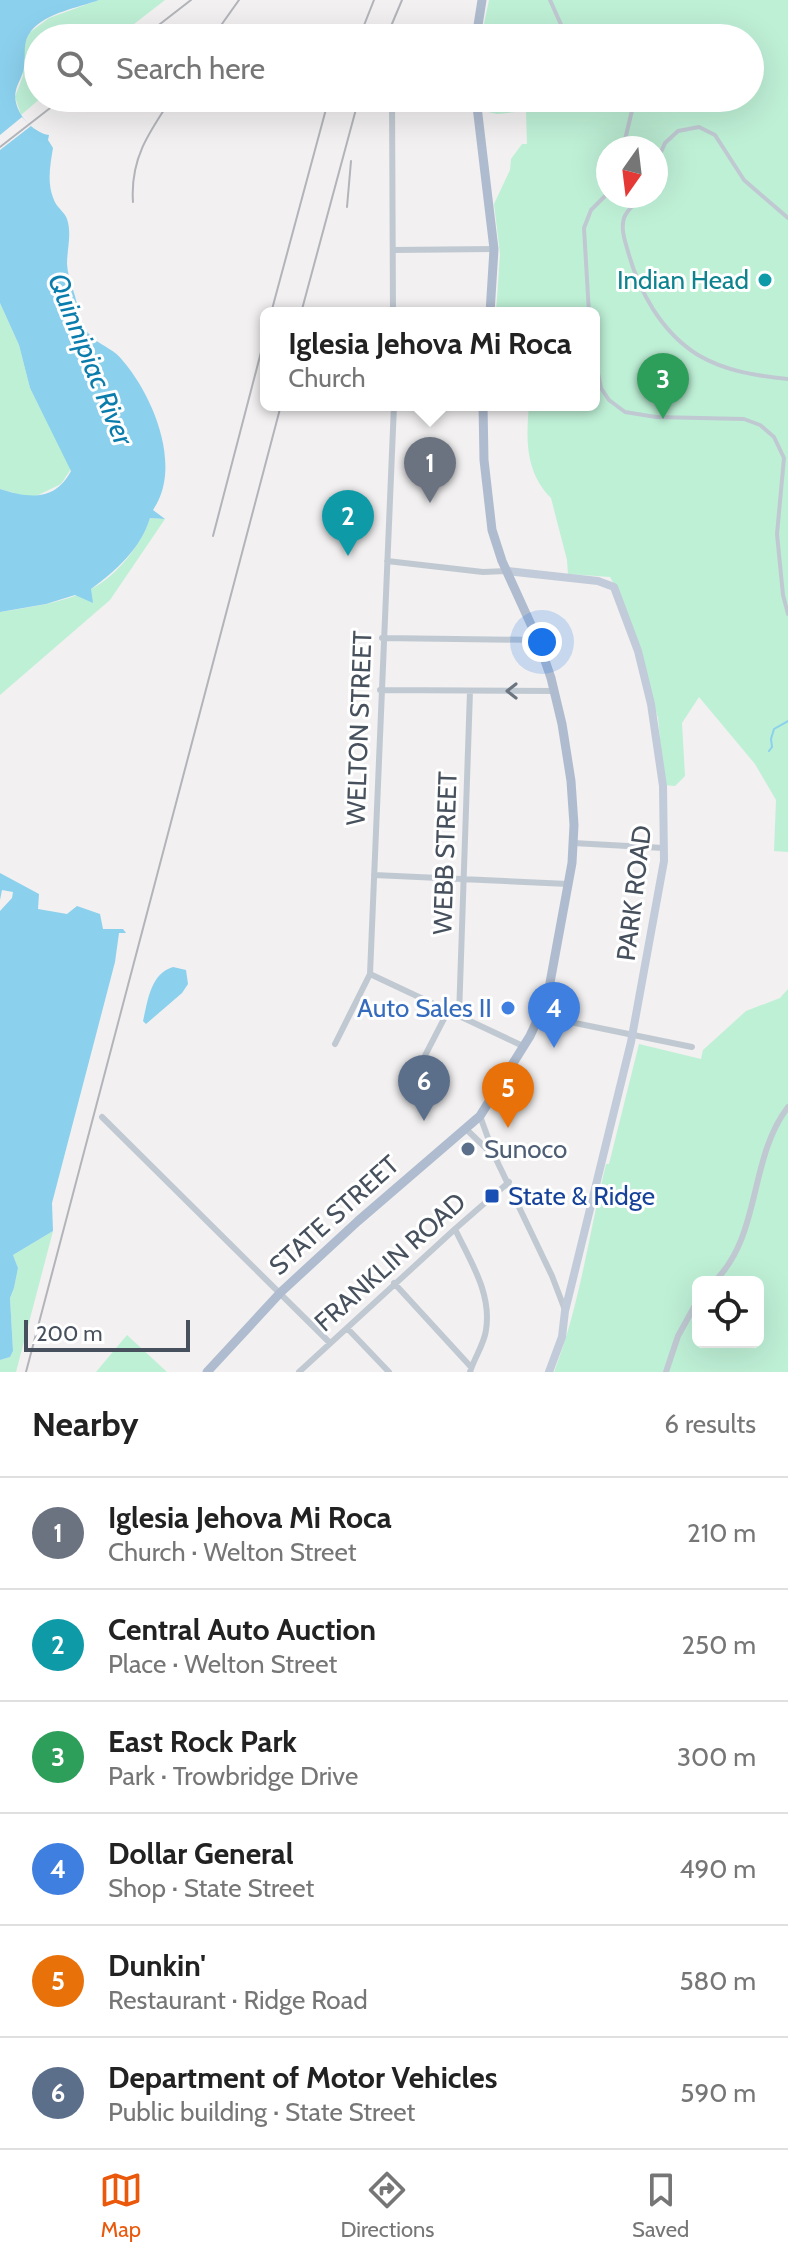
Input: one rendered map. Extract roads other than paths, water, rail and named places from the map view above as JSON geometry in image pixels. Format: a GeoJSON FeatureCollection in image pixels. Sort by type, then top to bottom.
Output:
{"type":"FeatureCollection","features":[{"type":"Feature","properties":{"kind":"main road"},"geometry":{"type":"LineString","coordinates":[[478,24],[482,0]]}},
{"type":"Feature","properties":{"kind":"main road"},"geometry":{"type":"LineString","coordinates":[[478,112],[494,249],[490,307]]}},
{"type":"Feature","properties":{"kind":"main road","name":"STATE STREET"},"geometry":{"type":"LineString","coordinates":[[207,1372],[281,1292],[480,1116],[541,1016],[547,999],[573,843],[571,781],[555,691],[538,640],[496,543],[488,508],[483,411]]}},
{"type":"Feature","properties":{"kind":"main road","name":"PARK ROAD"},"geometry":{"type":"LineString","coordinates":[[507,571],[592,580],[614,587],[638,651],[651,704],[663,780],[661,883],[633,1034],[565,1311],[563,1332],[549,1372]]}},
{"type":"Feature","properties":{"kind":"street"},"geometry":{"type":"LineString","coordinates":[[550,0],[561,24]]}},
{"type":"Feature","properties":{"kind":"street"},"geometry":{"type":"LineString","coordinates":[[392,112],[393,307]]}},
{"type":"Feature","properties":{"kind":"street"},"geometry":{"type":"LineString","coordinates":[[626,136],[632,112]]}},
{"type":"Feature","properties":{"kind":"street"},"geometry":{"type":"LineString","coordinates":[[668,139],[678,131],[694,126],[705,128],[720,141],[744,180],[788,218]]}},
{"type":"Feature","properties":{"kind":"street"},"geometry":{"type":"LineString","coordinates":[[589,307],[584,228],[596,205]]}},
{"type":"Feature","properties":{"kind":"street"},"geometry":{"type":"LineString","coordinates":[[632,208],[623,229],[640,284],[660,319],[687,347],[710,361],[747,373],[788,379]]}},
{"type":"Feature","properties":{"kind":"street"},"geometry":{"type":"LineString","coordinates":[[393,250],[494,249]]}},
{"type":"Feature","properties":{"kind":"street"},"geometry":{"type":"LineString","coordinates":[[600,383],[609,400],[625,412],[656,417],[744,419],[760,425],[774,437],[784,458],[777,534],[788,614]]}},
{"type":"Feature","properties":{"kind":"street","name":"WELTON STREET"},"geometry":{"type":"LineString","coordinates":[[335,1044],[370,974],[394,411]]}},
{"type":"Feature","properties":{"kind":"street"},"geometry":{"type":"LineString","coordinates":[[387,561],[483,572],[507,571]]}},
{"type":"Feature","properties":{"kind":"street"},"geometry":{"type":"LineString","coordinates":[[382,638],[538,640]]}},
{"type":"Feature","properties":{"kind":"street"},"geometry":{"type":"LineString","coordinates":[[380,690],[555,691]]}},
{"type":"Feature","properties":{"kind":"street","name":"WEBB STREET"},"geometry":{"type":"LineString","coordinates":[[459,1016],[470,691]]}},
{"type":"Feature","properties":{"kind":"street"},"geometry":{"type":"LineString","coordinates":[[573,843],[664,848]]}},
{"type":"Feature","properties":{"kind":"street"},"geometry":{"type":"LineString","coordinates":[[374,875],[568,884]]}},
{"type":"Feature","properties":{"kind":"street"},"geometry":{"type":"LineString","coordinates":[[370,974],[523,1046]]}},
{"type":"Feature","properties":{"kind":"street"},"geometry":{"type":"LineString","coordinates":[[415,1075],[448,1011]]}},
{"type":"Feature","properties":{"kind":"street"},"geometry":{"type":"LineString","coordinates":[[541,1016],[692,1047]]}},
{"type":"Feature","properties":{"kind":"street"},"geometry":{"type":"LineString","coordinates":[[719,1276],[730,1264],[740,1244],[768,1144],[776,1124],[788,1107]]}},
{"type":"Feature","properties":{"kind":"street"},"geometry":{"type":"LineString","coordinates":[[480,1116],[495,1157],[559,1290],[565,1311]]}},
{"type":"Feature","properties":{"kind":"street"},"geometry":{"type":"LineString","coordinates":[[102,1117],[330,1343]]}},
{"type":"Feature","properties":{"kind":"street"},"geometry":{"type":"LineString","coordinates":[[466,1129],[495,1157]]}},
{"type":"Feature","properties":{"kind":"street","name":"FRANKLIN ROAD"},"geometry":{"type":"LineString","coordinates":[[301,1371],[394,1283],[509,1182]]}},
{"type":"Feature","properties":{"kind":"street"},"geometry":{"type":"LineString","coordinates":[[394,1283],[470,1369],[486,1334],[488,1309],[484,1290],[455,1229]]}},
{"type":"Feature","properties":{"kind":"street"},"geometry":{"type":"LineString","coordinates":[[666,1372],[678,1336],[692,1311]]}},
{"type":"Feature","properties":{"kind":"street"},"geometry":{"type":"LineString","coordinates":[[347,1328],[389,1372]]}},
{"type":"Feature","properties":{"kind":"water","name":"Quinnipiac River"},"geometry":{"type":"Polygon","coordinates":[[[0,0],[99,0],[54,15],[39,24],[24,24],[23,70],[15,97],[19,112],[29,124],[49,135],[48,140],[53,148],[51,190],[68,225],[67,264],[78,320],[94,339],[120,357],[134,376],[154,412],[165,453],[162,493],[153,510],[165,519],[150,518],[126,558],[91,589],[93,603],[75,595],[0,612],[0,489],[31,495],[49,493],[65,481],[71,471],[30,388],[19,345],[0,303],[0,0]]]}},
{"type":"Feature","properties":{"kind":"water"},"geometry":{"type":"Polygon","coordinates":[[[0,873],[39,894],[38,909],[67,914],[77,906],[100,914],[103,929],[123,929],[126,933],[119,933],[115,962],[52,1203],[53,1231],[13,1255],[18,1268],[10,1298],[13,1351],[10,1357],[0,1360],[0,911],[12,898],[13,892],[2,890],[0,900],[0,873]]]}},
{"type":"Feature","properties":{"kind":"water"},"geometry":{"type":"Polygon","coordinates":[[[173,967],[186,970],[188,984],[146,1024],[143,1021],[151,989],[159,976],[173,967]]]}},
{"type":"Feature","properties":{"kind":"waterway"},"geometry":{"type":"LineString","coordinates":[[769,751],[774,729],[788,721]]}},
{"type":"Feature","properties":{"kind":"railway"},"geometry":{"type":"LineString","coordinates":[[160,24],[191,0]]}},
{"type":"Feature","properties":{"kind":"railway"},"geometry":{"type":"LineString","coordinates":[[222,24],[239,0]]}},
{"type":"Feature","properties":{"kind":"railway"},"geometry":{"type":"LineString","coordinates":[[365,24],[374,0]]}},
{"type":"Feature","properties":{"kind":"railway"},"geometry":{"type":"LineString","coordinates":[[392,24],[402,0]]}},
{"type":"Feature","properties":{"kind":"railway"},"geometry":{"type":"LineString","coordinates":[[0,147],[45,112]]}},
{"type":"Feature","properties":{"kind":"railway"},"geometry":{"type":"LineString","coordinates":[[133,202],[138,159],[163,112]]}},
{"type":"Feature","properties":{"kind":"railway"},"geometry":{"type":"LineString","coordinates":[[273,307],[325,112]]}},
{"type":"Feature","properties":{"kind":"railway"},"geometry":{"type":"LineString","coordinates":[[303,307],[355,112]]}},
{"type":"Feature","properties":{"kind":"railway"},"geometry":{"type":"LineString","coordinates":[[347,207],[351,161]]}},
{"type":"Feature","properties":{"kind":"railway"},"geometry":{"type":"LineString","coordinates":[[213,536],[260,356]]}},
{"type":"Feature","properties":{"kind":"railway"},"geometry":{"type":"LineString","coordinates":[[26,1372],[279,411]]}},
{"type":"Feature","properties":{"kind":"place","name":"Indian Head"},"geometry":{"type":"Point","coordinates":[765,280]}},
{"type":"Feature","properties":{"kind":"place","name":"East Rock Park"},"geometry":{"type":"Point","coordinates":[663,419]}},
{"type":"Feature","properties":{"kind":"place","name":"Iglesia Jehova Mi Roca"},"geometry":{"type":"Point","coordinates":[430,503]}},
{"type":"Feature","properties":{"kind":"place","name":"Central Auto Auction"},"geometry":{"type":"Point","coordinates":[348,556]}},
{"type":"Feature","properties":{"kind":"place","name":"Auto Sales II"},"geometry":{"type":"Point","coordinates":[508,1008]}},
{"type":"Feature","properties":{"kind":"place","name":"Dollar General"},"geometry":{"type":"Point","coordinates":[554,1048]}},
{"type":"Feature","properties":{"kind":"place","name":"Department of Motor Vehicles"},"geometry":{"type":"Point","coordinates":[424,1121]}},
{"type":"Feature","properties":{"kind":"place","name":"Dunkin'"},"geometry":{"type":"Point","coordinates":[508,1128]}},
{"type":"Feature","properties":{"kind":"place","name":"Sunoco"},"geometry":{"type":"Point","coordinates":[468,1149]}},
{"type":"Feature","properties":{"kind":"place","name":"State & Ridge"},"geometry":{"type":"Point","coordinates":[492,1196]}}]}
